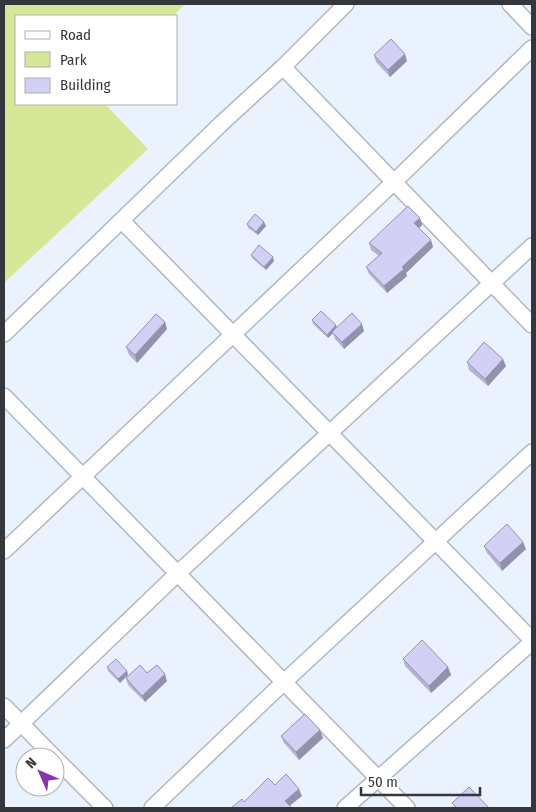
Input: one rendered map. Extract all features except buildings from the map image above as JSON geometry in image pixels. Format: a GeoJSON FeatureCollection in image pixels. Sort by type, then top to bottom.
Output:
{"type":"FeatureCollection","features":[{"type":"Feature","properties":{"kind":"street"},"geometry":{"type":"LineString","coordinates":[[4,334],[222,123],[283,67],[346,4]]}},
{"type":"Feature","properties":{"kind":"street"},"geometry":{"type":"LineString","coordinates":[[510,4],[532,27]]}},
{"type":"Feature","properties":{"kind":"street"},"geometry":{"type":"LineString","coordinates":[[4,551],[394,182],[532,48]]}},
{"type":"Feature","properties":{"kind":"street"},"geometry":{"type":"LineString","coordinates":[[283,67],[532,325]]}},
{"type":"Feature","properties":{"kind":"street"},"geometry":{"type":"LineString","coordinates":[[122,221],[532,641],[345,808]]}},
{"type":"Feature","properties":{"kind":"street"},"geometry":{"type":"LineString","coordinates":[[4,740],[178,574],[532,246]]}},
{"type":"Feature","properties":{"kind":"street"},"geometry":{"type":"LineString","coordinates":[[4,396],[407,808]]}},
{"type":"Feature","properties":{"kind":"street"},"geometry":{"type":"LineString","coordinates":[[152,808],[284,682],[532,452]]}},
{"type":"Feature","properties":{"kind":"street"},"geometry":{"type":"LineString","coordinates":[[4,706],[45,747]]}},
{"type":"Feature","properties":{"kind":"street"},"geometry":{"type":"LineString","coordinates":[[65,767],[105,808]]}},
{"type":"Feature","properties":{"kind":"green space"},"geometry":{"type":"Polygon","coordinates":[[[4,4],[185,4],[174,15],[15,15],[15,105],[106,105],[148,149],[4,283],[4,4]]]}}]}
